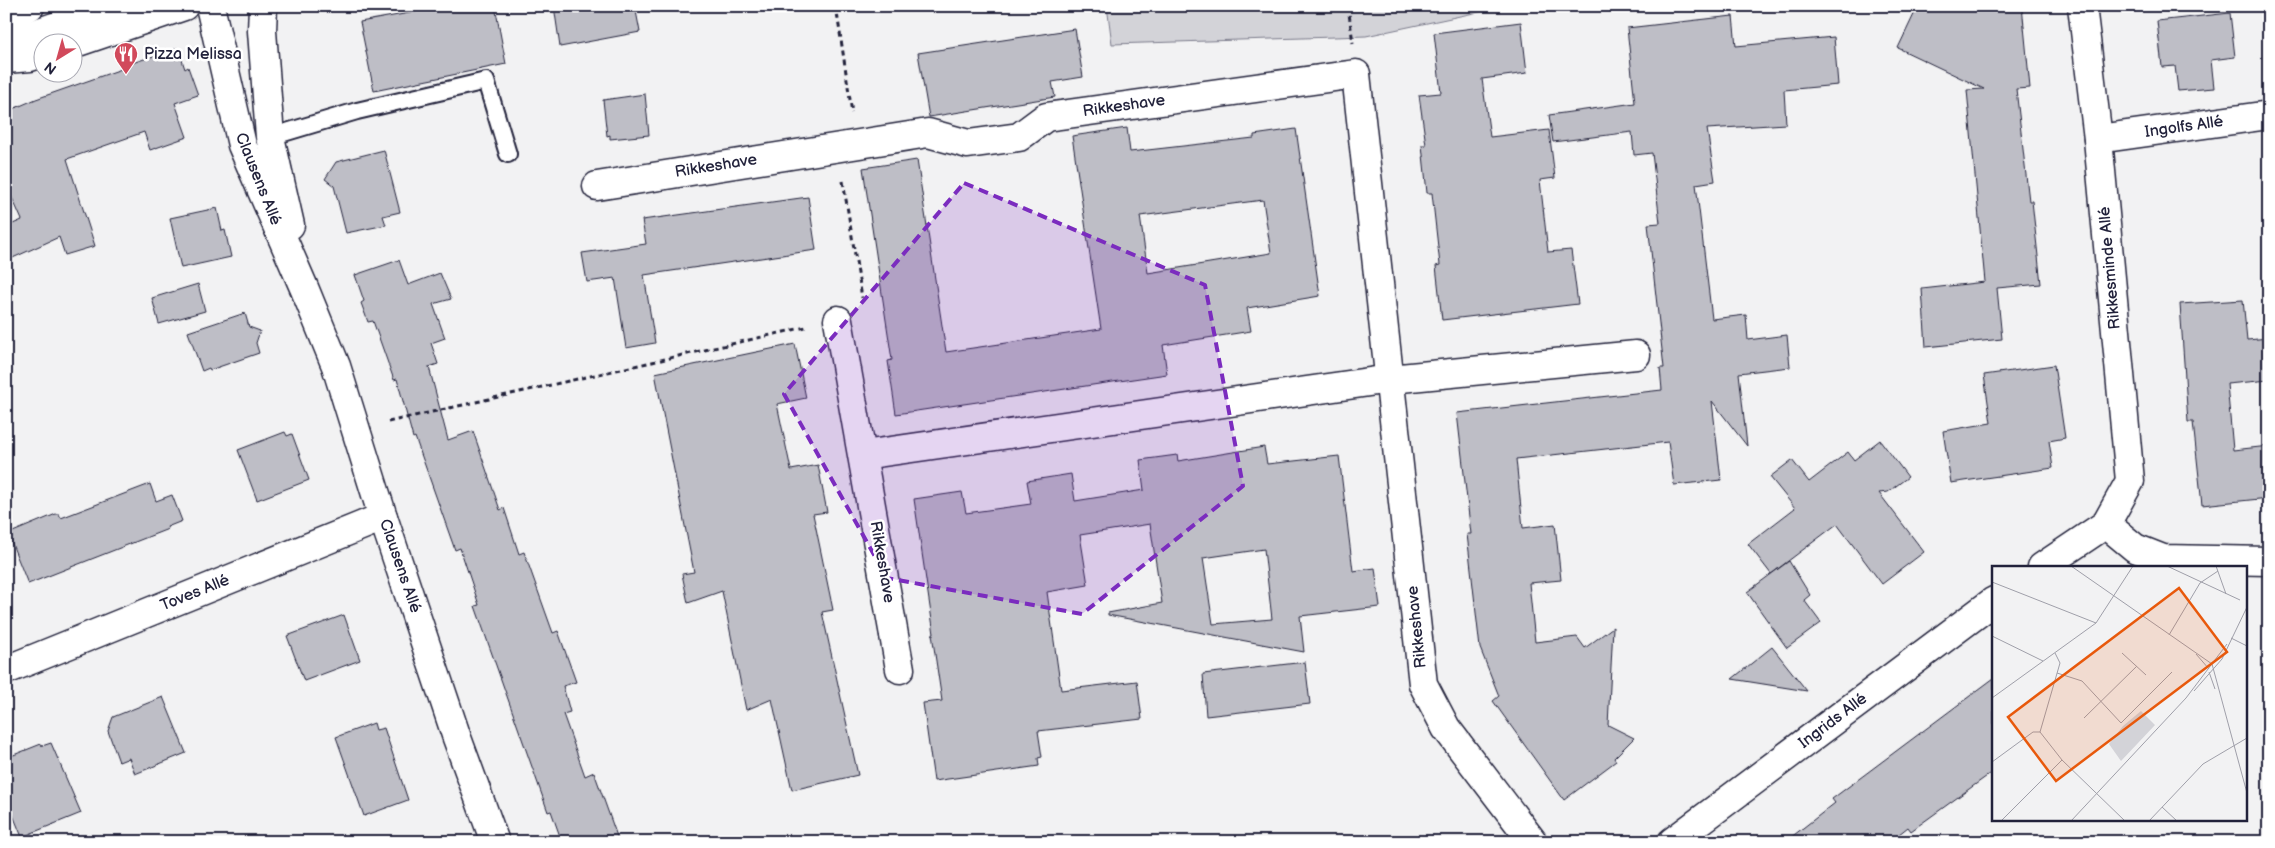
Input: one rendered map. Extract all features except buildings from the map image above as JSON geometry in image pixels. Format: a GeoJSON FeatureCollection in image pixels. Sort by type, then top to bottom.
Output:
{"type":"FeatureCollection","features":[{"type":"Feature","properties":{"kind":"street"},"geometry":{"type":"LineString","coordinates":[[6,18],[30,6]]}},
{"type":"Feature","properties":{"kind":"street"},"geometry":{"type":"LineString","coordinates":[[6,44],[113,6]]}},
{"type":"Feature","properties":{"kind":"street"},"geometry":{"type":"LineString","coordinates":[[82,41],[184,6]]}},
{"type":"Feature","properties":{"kind":"street","name":"Clausens Allé"},"geometry":{"type":"LineString","coordinates":[[210,6],[242,145],[336,366],[383,517],[457,738],[495,842]]}},
{"type":"Feature","properties":{"kind":"street","name":"Clausens Allé"},"geometry":{"type":"LineString","coordinates":[[263,6],[262,31],[270,137],[305,290]]}},
{"type":"Feature","properties":{"kind":"street","name":"Rikkesminde Allé"},"geometry":{"type":"LineString","coordinates":[[2082,6],[2098,139],[2130,481],[2106,524]]}},
{"type":"Feature","properties":{"kind":"street"},"geometry":{"type":"LineString","coordinates":[[6,59],[32,56]]}},
{"type":"Feature","properties":{"kind":"street","name":"Rikkeshave"},"geometry":{"type":"LineString","coordinates":[[597,186],[928,133],[968,144],[1018,137],[1046,116],[1356,74],[1423,684],[1446,728],[1533,842]]}},
{"type":"Feature","properties":{"kind":"street","name":"Ingolfs Allé"},"geometry":{"type":"LineString","coordinates":[[2098,139],[2269,115]]}},
{"type":"Feature","properties":{"kind":"street","name":"Rikkeshave"},"geometry":{"type":"LineString","coordinates":[[838,320],[900,669]]}},
{"type":"Feature","properties":{"kind":"street"},"geometry":{"type":"LineString","coordinates":[[863,455],[1390,379],[1636,355]]}},
{"type":"Feature","properties":{"kind":"street","name":"Toves Allé"},"geometry":{"type":"LineString","coordinates":[[6,670],[383,517]]}},
{"type":"Feature","properties":{"kind":"street"},"geometry":{"type":"LineString","coordinates":[[2043,566],[2106,524],[2135,548],[2163,559],[2269,561]]}},
{"type":"Feature","properties":{"kind":"street","name":"Ingrids Allé"},"geometry":{"type":"LineString","coordinates":[[1672,842],[1992,602]]}},
{"type":"Feature","properties":{"kind":"lane"},"geometry":{"type":"LineString","coordinates":[[270,137],[357,111],[486,81],[508,154]]}},
{"type":"Feature","properties":{"kind":"path"},"geometry":{"type":"LineString","coordinates":[[836,6],[862,300]]}},
{"type":"Feature","properties":{"kind":"path"},"geometry":{"type":"LineString","coordinates":[[356,429],[838,320]]}},
{"type":"Feature","properties":{"kind":"highlighted area"},"geometry":{"type":"Polygon","coordinates":[[[964,183],[1205,285],[1243,486],[1082,614],[887,578],[784,394],[964,183]]]}},
{"type":"Feature","properties":{"kind":"shaded area"},"geometry":{"type":"Polygon","coordinates":[[[1107,6],[1507,6],[1366,36],[1112,44],[1107,6]]]}},
{"type":"Feature","properties":{"kind":"place","name":"Pizza Melissa"},"geometry":{"type":"Point","coordinates":[126,75]}}]}
